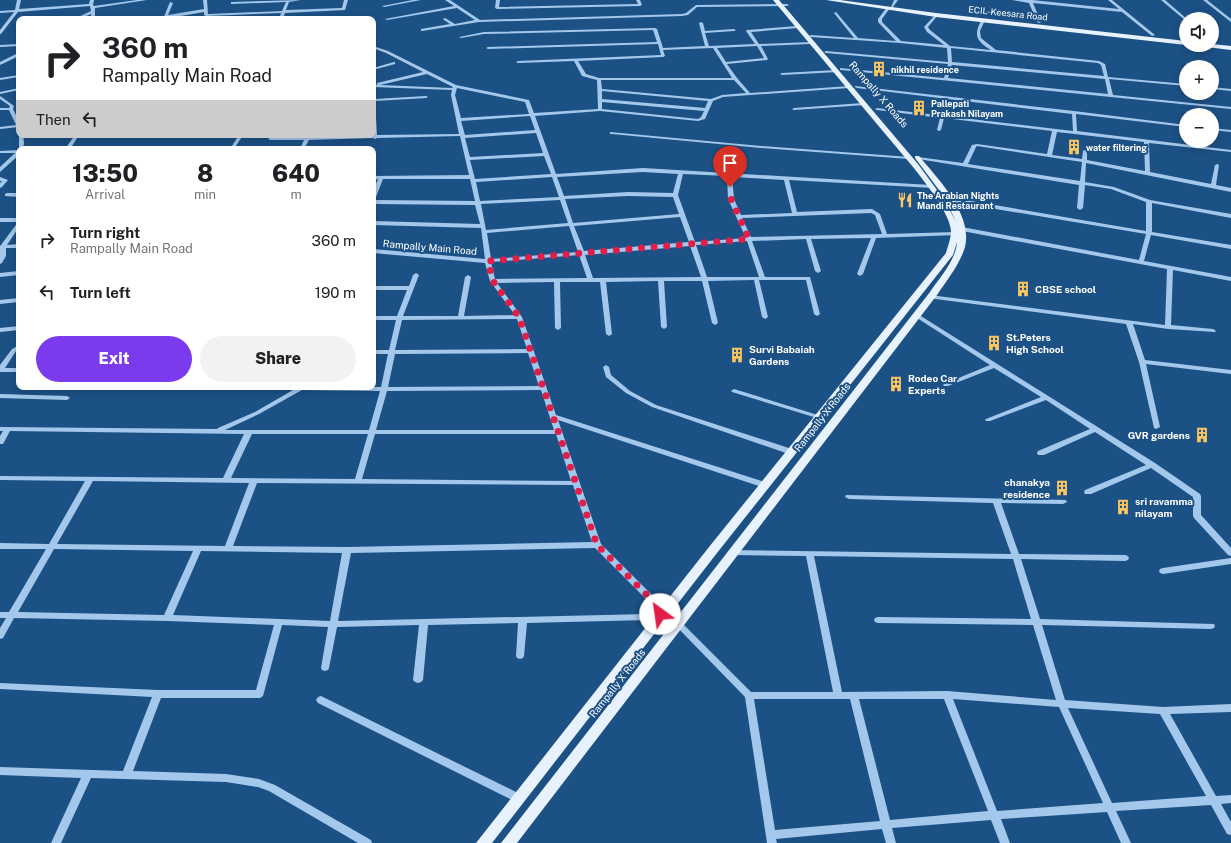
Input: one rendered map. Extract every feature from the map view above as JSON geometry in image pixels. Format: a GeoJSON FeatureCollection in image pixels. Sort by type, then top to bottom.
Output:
{"type":"FeatureCollection","features":[{"type":"Feature","properties":{"kind":"main road","name":"ECIL-Keesara Road"},"geometry":{"type":"LineString","coordinates":[[828,0],[1179,37]]}},
{"type":"Feature","properties":{"kind":"main road","name":"ECIL-Keesara Road"},"geometry":{"type":"LineString","coordinates":[[848,0],[936,15],[1179,42]]}},
{"type":"Feature","properties":{"kind":"main road","name":"Rampally X Roads"},"geometry":{"type":"LineString","coordinates":[[782,2],[797,27],[826,52],[839,70]]}},
{"type":"Feature","properties":{"kind":"main road","name":"Rampally X Roads"},"geometry":{"type":"LineString","coordinates":[[483,843],[661,615],[950,253],[958,231],[961,222],[948,199],[914,158],[877,109],[853,87],[811,39],[782,2]]}},
{"type":"Feature","properties":{"kind":"main road"},"geometry":{"type":"LineString","coordinates":[[1219,43],[1231,44]]}},
{"type":"Feature","properties":{"kind":"main road"},"geometry":{"type":"LineString","coordinates":[[1219,47],[1231,48]]}},
{"type":"Feature","properties":{"kind":"main road","name":"Rampally X Roads"},"geometry":{"type":"LineString","coordinates":[[508,843],[930,297],[952,266],[961,247],[963,233],[954,228],[939,198],[914,158],[863,104],[853,87]]}},
{"type":"Feature","properties":{"kind":"street"},"geometry":{"type":"LineString","coordinates":[[0,33],[17,10],[19,0],[23,0]]}},
{"type":"Feature","properties":{"kind":"street"},"geometry":{"type":"LineString","coordinates":[[92,0],[93,16]]}},
{"type":"Feature","properties":{"kind":"street"},"geometry":{"type":"LineString","coordinates":[[0,12],[17,10],[92,8],[145,0]]}},
{"type":"Feature","properties":{"kind":"street"},"geometry":{"type":"LineString","coordinates":[[205,0],[206,15],[344,9],[346,0]]}},
{"type":"Feature","properties":{"kind":"street"},"geometry":{"type":"LineString","coordinates":[[282,16],[288,0]]}},
{"type":"Feature","properties":{"kind":"street"},"geometry":{"type":"LineString","coordinates":[[232,3],[299,0]]}},
{"type":"Feature","properties":{"kind":"street"},"geometry":{"type":"LineString","coordinates":[[384,6],[419,0]]}},
{"type":"Feature","properties":{"kind":"street"},"geometry":{"type":"LineString","coordinates":[[447,0],[479,21]]}},
{"type":"Feature","properties":{"kind":"street"},"geometry":{"type":"LineString","coordinates":[[498,0],[497,8],[640,5],[638,0]]}},
{"type":"Feature","properties":{"kind":"street"},"geometry":{"type":"LineString","coordinates":[[695,0],[696,6]]}},
{"type":"Feature","properties":{"kind":"street"},"geometry":{"type":"LineString","coordinates":[[896,0],[880,19],[880,22],[900,42]]}},
{"type":"Feature","properties":{"kind":"street"},"geometry":{"type":"LineString","coordinates":[[1014,0],[1124,11]]}},
{"type":"Feature","properties":{"kind":"street"},"geometry":{"type":"LineString","coordinates":[[1110,0],[1153,35]]}},
{"type":"Feature","properties":{"kind":"street"},"geometry":{"type":"LineString","coordinates":[[1163,0],[1179,14]]}},
{"type":"Feature","properties":{"kind":"street"},"geometry":{"type":"LineString","coordinates":[[1205,0],[1231,21]]}},
{"type":"Feature","properties":{"kind":"street"},"geometry":{"type":"LineString","coordinates":[[1031,1],[1039,22]]}},
{"type":"Feature","properties":{"kind":"street"},"geometry":{"type":"LineString","coordinates":[[422,30],[479,21],[682,15],[687,14],[696,6],[782,2]]}},
{"type":"Feature","properties":{"kind":"street"},"geometry":{"type":"LineString","coordinates":[[166,16],[171,3]]}},
{"type":"Feature","properties":{"kind":"street"},"geometry":{"type":"LineString","coordinates":[[387,19],[457,7]]}},
{"type":"Feature","properties":{"kind":"street"},"geometry":{"type":"LineString","coordinates":[[80,16],[92,8]]}},
{"type":"Feature","properties":{"kind":"street"},"geometry":{"type":"LineString","coordinates":[[175,16],[206,10]]}},
{"type":"Feature","properties":{"kind":"street"},"geometry":{"type":"LineString","coordinates":[[836,14],[857,39]]}},
{"type":"Feature","properties":{"kind":"street"},"geometry":{"type":"LineString","coordinates":[[936,15],[926,27],[928,31],[949,47],[950,63],[946,79]]}},
{"type":"Feature","properties":{"kind":"street"},"geometry":{"type":"LineString","coordinates":[[445,19],[454,25]]}},
{"type":"Feature","properties":{"kind":"street"},"geometry":{"type":"LineString","coordinates":[[983,20],[977,30],[978,35],[982,42],[996,51]]}},
{"type":"Feature","properties":{"kind":"street"},"geometry":{"type":"LineString","coordinates":[[701,23],[707,47]]}},
{"type":"Feature","properties":{"kind":"street"},"geometry":{"type":"LineString","coordinates":[[724,63],[765,60],[758,45],[748,31],[797,27]]}},
{"type":"Feature","properties":{"kind":"street"},"geometry":{"type":"LineString","coordinates":[[461,37],[484,34],[655,29],[663,56],[518,62]]}},
{"type":"Feature","properties":{"kind":"street"},"geometry":{"type":"LineString","coordinates":[[703,32],[734,30]]}},
{"type":"Feature","properties":{"kind":"street"},"geometry":{"type":"LineString","coordinates":[[567,31],[568,46]]}},
{"type":"Feature","properties":{"kind":"street"},"geometry":{"type":"LineString","coordinates":[[661,49],[758,45],[811,39],[857,39],[996,51],[1102,63],[1111,96]]}},
{"type":"Feature","properties":{"kind":"street"},"geometry":{"type":"LineString","coordinates":[[488,48],[660,43]]}},
{"type":"Feature","properties":{"kind":"street"},"geometry":{"type":"LineString","coordinates":[[0,46],[16,45]]}},
{"type":"Feature","properties":{"kind":"street"},"geometry":{"type":"LineString","coordinates":[[714,47],[735,79],[749,94]]}},
{"type":"Feature","properties":{"kind":"street"},"geometry":{"type":"LineString","coordinates":[[376,48],[428,72],[455,87]]}},
{"type":"Feature","properties":{"kind":"street"},"geometry":{"type":"LineString","coordinates":[[376,53],[384,51]]}},
{"type":"Feature","properties":{"kind":"street"},"geometry":{"type":"LineString","coordinates":[[826,52],[1179,84]]}},
{"type":"Feature","properties":{"kind":"street"},"geometry":{"type":"LineString","coordinates":[[1,63],[16,56]]}},
{"type":"Feature","properties":{"kind":"street"},"geometry":{"type":"LineString","coordinates":[[1,63],[16,60]]}},
{"type":"Feature","properties":{"kind":"street"},"geometry":{"type":"LineString","coordinates":[[576,60],[584,75],[599,80],[735,79]]}},
{"type":"Feature","properties":{"kind":"street"},"geometry":{"type":"LineString","coordinates":[[376,69],[394,63]]}},
{"type":"Feature","properties":{"kind":"street"},"geometry":{"type":"LineString","coordinates":[[782,74],[839,70],[946,79],[1231,108]]}},
{"type":"Feature","properties":{"kind":"street"},"geometry":{"type":"LineString","coordinates":[[376,85],[428,72]]}},
{"type":"Feature","properties":{"kind":"street"},"geometry":{"type":"LineString","coordinates":[[0,79],[16,76]]}},
{"type":"Feature","properties":{"kind":"street"},"geometry":{"type":"LineString","coordinates":[[599,80],[600,110]]}},
{"type":"Feature","properties":{"kind":"street"},"geometry":{"type":"LineString","coordinates":[[376,86],[455,87],[527,101],[591,280]]}},
{"type":"Feature","properties":{"kind":"street"},"geometry":{"type":"LineString","coordinates":[[0,615],[167,618],[333,624],[647,617],[661,615],[657,605],[597,545],[519,317],[493,281],[488,261],[484,229],[453,95],[455,87]]}},
{"type":"Feature","properties":{"kind":"street"},"geometry":{"type":"LineString","coordinates":[[600,90],[711,100],[722,96],[853,87],[1179,125]]}},
{"type":"Feature","properties":{"kind":"street"},"geometry":{"type":"LineString","coordinates":[[1219,89],[1231,90]]}},
{"type":"Feature","properties":{"kind":"street"},"geometry":{"type":"LineString","coordinates":[[0,93],[16,90]]}},
{"type":"Feature","properties":{"kind":"street"},"geometry":{"type":"LineString","coordinates":[[376,99],[426,97]]}},
{"type":"Feature","properties":{"kind":"street"},"geometry":{"type":"LineString","coordinates":[[0,98],[11,107],[16,118]]}},
{"type":"Feature","properties":{"kind":"street"},"geometry":{"type":"LineString","coordinates":[[600,100],[707,110]]}},
{"type":"Feature","properties":{"kind":"street"},"geometry":{"type":"LineString","coordinates":[[459,120],[600,110],[694,120],[702,118],[711,100]]}},
{"type":"Feature","properties":{"kind":"street"},"geometry":{"type":"LineString","coordinates":[[794,109],[863,104]]}},
{"type":"Feature","properties":{"kind":"street"},"geometry":{"type":"LineString","coordinates":[[0,110],[16,106]]}},
{"type":"Feature","properties":{"kind":"street"},"geometry":{"type":"LineString","coordinates":[[877,109],[1231,151]]}},
{"type":"Feature","properties":{"kind":"street"},"geometry":{"type":"LineString","coordinates":[[1074,112],[1074,132]]}},
{"type":"Feature","properties":{"kind":"street"},"geometry":{"type":"LineString","coordinates":[[939,130],[942,117]]}},
{"type":"Feature","properties":{"kind":"street"},"geometry":{"type":"LineString","coordinates":[[0,128],[16,125]]}},
{"type":"Feature","properties":{"kind":"street"},"geometry":{"type":"LineString","coordinates":[[1049,156],[1055,130]]}},
{"type":"Feature","properties":{"kind":"street"},"geometry":{"type":"LineString","coordinates":[[1219,130],[1231,132]]}},
{"type":"Feature","properties":{"kind":"street"},"geometry":{"type":"LineString","coordinates":[[376,138],[462,136],[538,131]]}},
{"type":"Feature","properties":{"kind":"street"},"geometry":{"type":"LineString","coordinates":[[612,133],[762,147],[914,158],[1112,188],[1149,201],[1231,216]]}},
{"type":"Feature","properties":{"kind":"street"},"geometry":{"type":"LineString","coordinates":[[270,139],[288,138]]}},
{"type":"Feature","properties":{"kind":"street"},"geometry":{"type":"LineString","coordinates":[[1146,141],[1148,174]]}},
{"type":"Feature","properties":{"kind":"street"},"geometry":{"type":"LineString","coordinates":[[965,165],[974,146],[976,145],[1085,161],[1231,190]]}},
{"type":"Feature","properties":{"kind":"street"},"geometry":{"type":"LineString","coordinates":[[0,152],[16,151]]}},
{"type":"Feature","properties":{"kind":"street"},"geometry":{"type":"LineString","coordinates":[[1080,208],[1085,161],[1084,151]]}},
{"type":"Feature","properties":{"kind":"street"},"geometry":{"type":"LineString","coordinates":[[467,159],[546,154]]}},
{"type":"Feature","properties":{"kind":"street"},"geometry":{"type":"LineString","coordinates":[[0,170],[16,155]]}},
{"type":"Feature","properties":{"kind":"street"},"geometry":{"type":"LineString","coordinates":[[1213,187],[1217,165]]}},
{"type":"Feature","properties":{"kind":"street"},"geometry":{"type":"LineString","coordinates":[[376,178],[472,179],[554,177],[643,170],[931,187]]}},
{"type":"Feature","properties":{"kind":"street"},"geometry":{"type":"LineString","coordinates":[[681,172],[675,195],[705,279],[715,323]]}},
{"type":"Feature","properties":{"kind":"street"},"geometry":{"type":"LineString","coordinates":[[729,175],[731,199],[749,239],[759,278],[765,318]]}},
{"type":"Feature","properties":{"kind":"street"},"geometry":{"type":"LineString","coordinates":[[376,190],[381,178]]}},
{"type":"Feature","properties":{"kind":"street"},"geometry":{"type":"LineString","coordinates":[[0,179],[5,180],[0,186]]}},
{"type":"Feature","properties":{"kind":"street"},"geometry":{"type":"LineString","coordinates":[[786,179],[795,214]]}},
{"type":"Feature","properties":{"kind":"street"},"geometry":{"type":"LineString","coordinates":[[376,202],[478,203],[628,194],[675,195]]}},
{"type":"Feature","properties":{"kind":"street"},"geometry":{"type":"LineString","coordinates":[[7,195],[16,195]]}},
{"type":"Feature","properties":{"kind":"street"},"geometry":{"type":"LineString","coordinates":[[948,199],[1231,247]]}},
{"type":"Feature","properties":{"kind":"street"},"geometry":{"type":"LineString","coordinates":[[1141,262],[1149,234],[1149,201]]}},
{"type":"Feature","properties":{"kind":"street"},"geometry":{"type":"LineString","coordinates":[[738,217],[874,212],[877,214],[884,235]]}},
{"type":"Feature","properties":{"kind":"street"},"geometry":{"type":"LineString","coordinates":[[376,223],[484,229],[572,225],[682,215]]}},
{"type":"Feature","properties":{"kind":"street"},"geometry":{"type":"LineString","coordinates":[[0,220],[16,220]]}},
{"type":"Feature","properties":{"kind":"street"},"geometry":{"type":"LineString","coordinates":[[0,262],[3,256],[2,247],[16,227]]}},
{"type":"Feature","properties":{"kind":"street","name":"Rampally Main Road"},"geometry":{"type":"LineString","coordinates":[[376,252],[488,261],[749,239],[874,236],[958,231],[1231,279]]}},
{"type":"Feature","properties":{"kind":"street"},"geometry":{"type":"LineString","coordinates":[[860,274],[874,236]]}},
{"type":"Feature","properties":{"kind":"street"},"geometry":{"type":"LineString","coordinates":[[808,238],[818,271]]}},
{"type":"Feature","properties":{"kind":"street"},"geometry":{"type":"LineString","coordinates":[[2,247],[16,246]]}},
{"type":"Feature","properties":{"kind":"street"},"geometry":{"type":"LineString","coordinates":[[1168,327],[1170,268]]}},
{"type":"Feature","properties":{"kind":"street"},"geometry":{"type":"LineString","coordinates":[[0,275],[16,273]]}},
{"type":"Feature","properties":{"kind":"street"},"geometry":{"type":"LineString","coordinates":[[358,481],[384,389],[390,352],[399,318],[416,275]]}},
{"type":"Feature","properties":{"kind":"street"},"geometry":{"type":"LineString","coordinates":[[461,317],[468,277]]}},
{"type":"Feature","properties":{"kind":"street"},"geometry":{"type":"LineString","coordinates":[[493,281],[808,278],[817,314]]}},
{"type":"Feature","properties":{"kind":"street"},"geometry":{"type":"LineString","coordinates":[[557,280],[558,328]]}},
{"type":"Feature","properties":{"kind":"street"},"geometry":{"type":"LineString","coordinates":[[603,280],[609,334]]}},
{"type":"Feature","properties":{"kind":"street"},"geometry":{"type":"LineString","coordinates":[[660,280],[664,327]]}},
{"type":"Feature","properties":{"kind":"street"},"geometry":{"type":"LineString","coordinates":[[376,288],[410,288]]}},
{"type":"Feature","properties":{"kind":"street"},"geometry":{"type":"LineString","coordinates":[[930,297],[1168,327],[1213,331]]}},
{"type":"Feature","properties":{"kind":"street"},"geometry":{"type":"LineString","coordinates":[[0,302],[16,300]]}},
{"type":"Feature","properties":{"kind":"street"},"geometry":{"type":"LineString","coordinates":[[916,315],[1152,465],[1197,496],[1197,516],[1231,552]]}},
{"type":"Feature","properties":{"kind":"street"},"geometry":{"type":"LineString","coordinates":[[376,318],[519,317]]}},
{"type":"Feature","properties":{"kind":"street"},"geometry":{"type":"LineString","coordinates":[[1129,322],[1142,362],[1156,427]]}},
{"type":"Feature","properties":{"kind":"street"},"geometry":{"type":"LineString","coordinates":[[0,330],[16,328]]}},
{"type":"Feature","properties":{"kind":"street"},"geometry":{"type":"LineString","coordinates":[[0,370],[16,349]]}},
{"type":"Feature","properties":{"kind":"street"},"geometry":{"type":"LineString","coordinates":[[376,352],[531,351]]}},
{"type":"Feature","properties":{"kind":"street"},"geometry":{"type":"LineString","coordinates":[[1142,362],[1231,372]]}},
{"type":"Feature","properties":{"kind":"street"},"geometry":{"type":"LineString","coordinates":[[946,385],[995,365]]}},
{"type":"Feature","properties":{"kind":"street"},"geometry":{"type":"LineString","coordinates":[[606,367],[608,376],[628,392],[654,406],[792,452]]}},
{"type":"Feature","properties":{"kind":"street"},"geometry":{"type":"LineString","coordinates":[[0,370],[16,370]]}},
{"type":"Feature","properties":{"kind":"street"},"geometry":{"type":"LineString","coordinates":[[376,389],[543,388]]}},
{"type":"Feature","properties":{"kind":"street"},"geometry":{"type":"LineString","coordinates":[[217,431],[257,413],[298,390]]}},
{"type":"Feature","properties":{"kind":"street"},"geometry":{"type":"LineString","coordinates":[[734,391],[819,418]]}},
{"type":"Feature","properties":{"kind":"street"},"geometry":{"type":"LineString","coordinates":[[0,396],[67,398]]}},
{"type":"Feature","properties":{"kind":"street"},"geometry":{"type":"LineString","coordinates":[[988,420],[1046,398]]}},
{"type":"Feature","properties":{"kind":"street"},"geometry":{"type":"LineString","coordinates":[[553,416],[765,485]]}},
{"type":"Feature","properties":{"kind":"street"},"geometry":{"type":"LineString","coordinates":[[0,429],[249,432],[558,432]]}},
{"type":"Feature","properties":{"kind":"street"},"geometry":{"type":"LineString","coordinates":[[0,442],[8,429]]}},
{"type":"Feature","properties":{"kind":"street"},"geometry":{"type":"LineString","coordinates":[[1041,453],[1095,429]]}},
{"type":"Feature","properties":{"kind":"street"},"geometry":{"type":"LineString","coordinates":[[226,480],[249,432]]}},
{"type":"Feature","properties":{"kind":"street"},"geometry":{"type":"LineString","coordinates":[[1088,492],[1152,465]]}},
{"type":"Feature","properties":{"kind":"street"},"geometry":{"type":"LineString","coordinates":[[0,478],[576,483]]}},
{"type":"Feature","properties":{"kind":"street"},"geometry":{"type":"LineString","coordinates":[[0,636],[90,479]]}},
{"type":"Feature","properties":{"kind":"street"},"geometry":{"type":"LineString","coordinates":[[228,549],[254,480]]}},
{"type":"Feature","properties":{"kind":"street"},"geometry":{"type":"LineString","coordinates":[[849,497],[1063,502]]}},
{"type":"Feature","properties":{"kind":"street"},"geometry":{"type":"LineString","coordinates":[[996,501],[1016,557],[1062,704],[1126,843]]}},
{"type":"Feature","properties":{"kind":"street"},"geometry":{"type":"LineString","coordinates":[[0,546],[51,548],[347,550],[597,545]]}},
{"type":"Feature","properties":{"kind":"street"},"geometry":{"type":"LineString","coordinates":[[167,618],[198,549]]}},
{"type":"Feature","properties":{"kind":"street"},"geometry":{"type":"LineString","coordinates":[[324,668],[347,550]]}},
{"type":"Feature","properties":{"kind":"street"},"geometry":{"type":"LineString","coordinates":[[733,552],[1125,558]]}},
{"type":"Feature","properties":{"kind":"street"},"geometry":{"type":"LineString","coordinates":[[809,553],[838,696]]}},
{"type":"Feature","properties":{"kind":"street"},"geometry":{"type":"LineString","coordinates":[[1163,571],[1231,562]]}},
{"type":"Feature","properties":{"kind":"street"},"geometry":{"type":"LineString","coordinates":[[520,656],[523,620]]}},
{"type":"Feature","properties":{"kind":"street"},"geometry":{"type":"LineString","coordinates":[[878,620],[1211,626]]}},
{"type":"Feature","properties":{"kind":"street"},"geometry":{"type":"LineString","coordinates":[[0,686],[158,694],[260,694],[279,622]]}},
{"type":"Feature","properties":{"kind":"street"},"geometry":{"type":"LineString","coordinates":[[418,680],[424,622]]}},
{"type":"Feature","properties":{"kind":"street"},"geometry":{"type":"LineString","coordinates":[[678,624],[749,696],[772,839],[886,825],[994,815],[1231,799]]}},
{"type":"Feature","properties":{"kind":"street"},"geometry":{"type":"LineString","coordinates":[[127,774],[158,694]]}},
{"type":"Feature","properties":{"kind":"street"},"geometry":{"type":"LineString","coordinates":[[749,696],[947,695],[1163,711],[1231,708]]}},
{"type":"Feature","properties":{"kind":"street"},"geometry":{"type":"LineString","coordinates":[[947,695],[1005,843]]}},
{"type":"Feature","properties":{"kind":"street"},"geometry":{"type":"LineString","coordinates":[[854,696],[891,843]]}},
{"type":"Feature","properties":{"kind":"street"},"geometry":{"type":"LineString","coordinates":[[321,700],[518,798]]}},
{"type":"Feature","properties":{"kind":"street"},"geometry":{"type":"LineString","coordinates":[[1163,711],[1231,831]]}},
{"type":"Feature","properties":{"kind":"street"},"geometry":{"type":"LineString","coordinates":[[0,771],[226,778],[259,784],[272,788],[367,843]]}},
{"type":"Feature","properties":{"kind":"street"},"geometry":{"type":"LineString","coordinates":[[56,843],[88,773]]}},
{"type":"Feature","properties":{"kind":"place","name":"nikhil residence"},"geometry":{"type":"Point","coordinates":[879,69]}},
{"type":"Feature","properties":{"kind":"place","name":"Pallepati Prakash Nilayam"},"geometry":{"type":"Point","coordinates":[919,108]}},
{"type":"Feature","properties":{"kind":"place","name":"water filtering"},"geometry":{"type":"Point","coordinates":[1074,147]}},
{"type":"Feature","properties":{"kind":"place","name":"The Arabian Nights Mandi Restaurant"},"geometry":{"type":"Point","coordinates":[905,200]}},
{"type":"Feature","properties":{"kind":"place","name":"CBSE school"},"geometry":{"type":"Point","coordinates":[1023,289]}},
{"type":"Feature","properties":{"kind":"place","name":"St.Peters High School"},"geometry":{"type":"Point","coordinates":[994,343]}},
{"type":"Feature","properties":{"kind":"place","name":"Survi Babaiah Gardens"},"geometry":{"type":"Point","coordinates":[737,355]}},
{"type":"Feature","properties":{"kind":"place","name":"Rodeo Car Experts"},"geometry":{"type":"Point","coordinates":[896,384]}},
{"type":"Feature","properties":{"kind":"place","name":"GVR gardens"},"geometry":{"type":"Point","coordinates":[1202,435]}},
{"type":"Feature","properties":{"kind":"place","name":"chanakya residence"},"geometry":{"type":"Point","coordinates":[1062,488]}},
{"type":"Feature","properties":{"kind":"place","name":"sri ravamma nilayam"},"geometry":{"type":"Point","coordinates":[1123,507]}},
{"type":"Feature","properties":{"kind":"route"},"geometry":{"type":"LineString","coordinates":[[660,614],[657,605],[597,545],[519,317],[493,281],[488,261],[749,239],[731,199],[730,187]]}}]}
